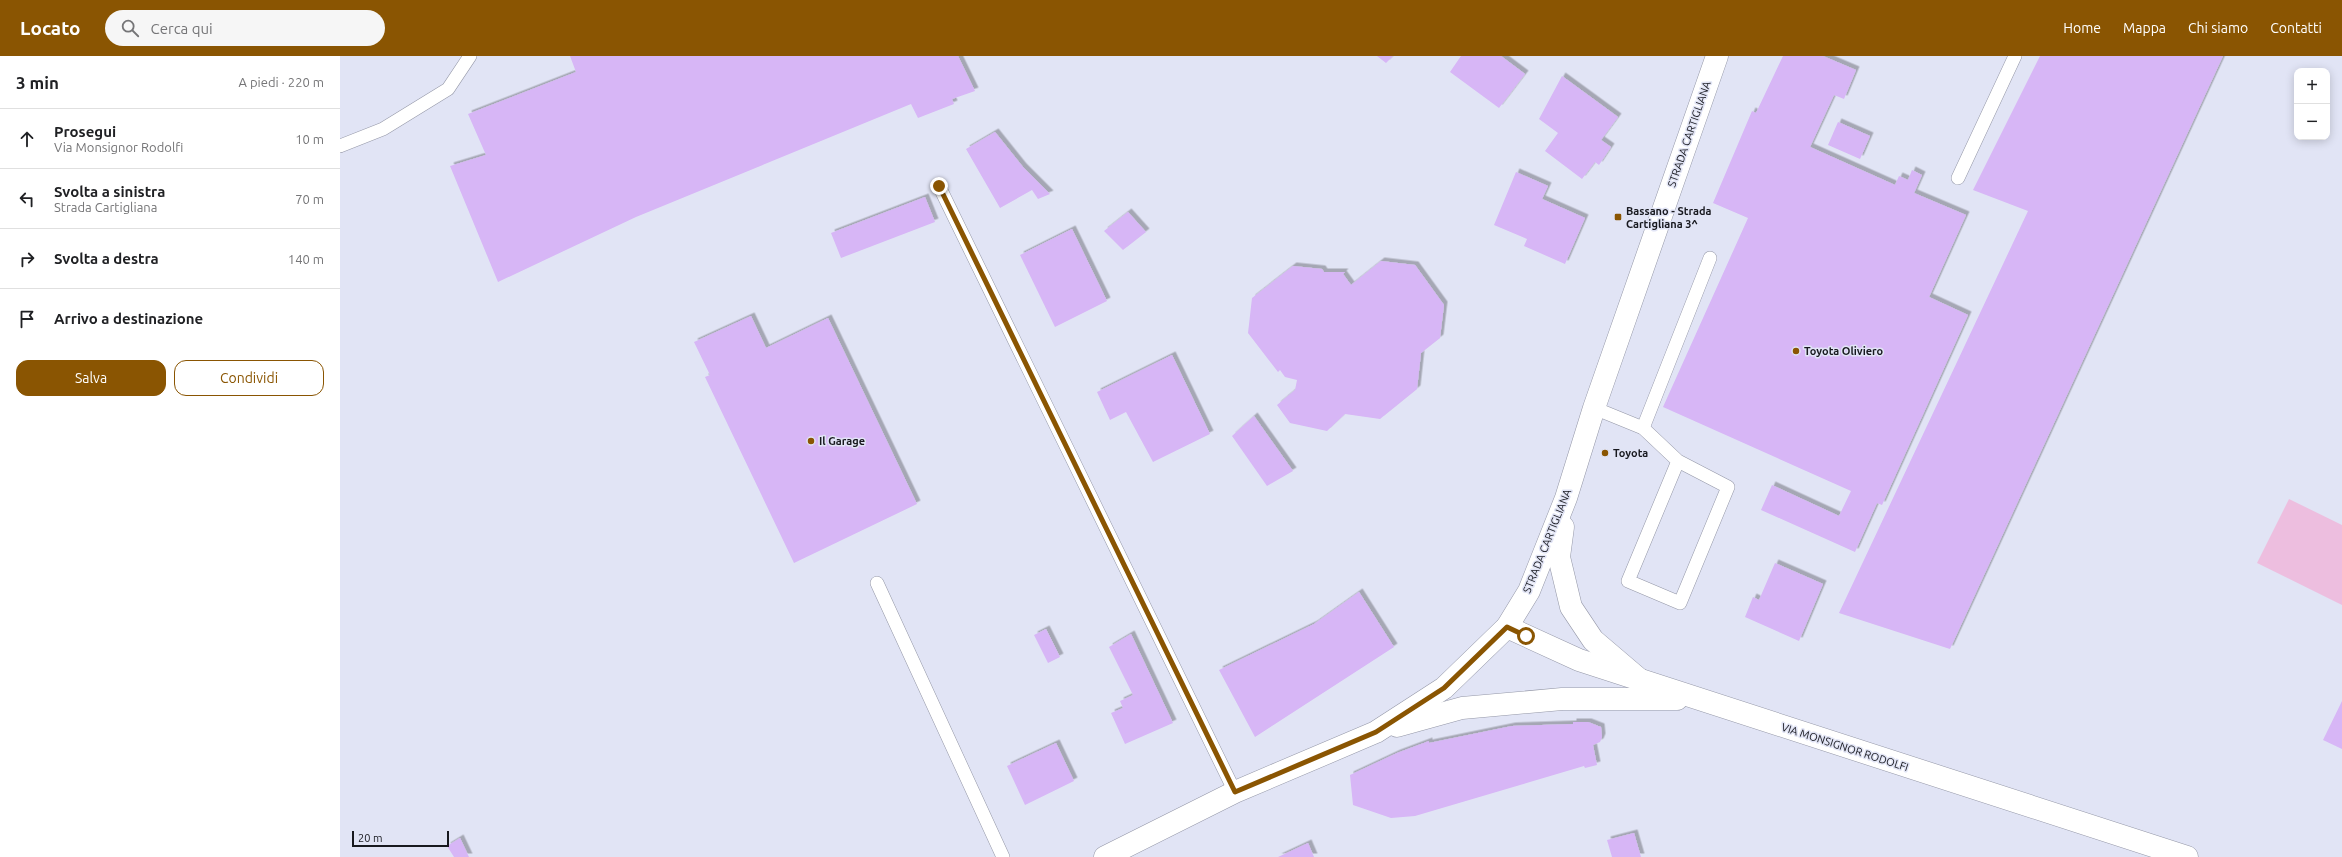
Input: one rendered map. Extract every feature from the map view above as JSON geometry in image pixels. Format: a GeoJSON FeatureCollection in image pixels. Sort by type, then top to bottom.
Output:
{"type":"FeatureCollection","features":[{"type":"Feature","properties":{"kind":"street","name":"STRADA CARTIGLIANA"},"geometry":{"type":"LineString","coordinates":[[1105,857],[1235,792],[1376,732],[1444,688],[1507,627],[1529,591],[1566,498],[1594,408],[1716,56]]}},
{"type":"Feature","properties":{"kind":"street"},"geometry":{"type":"LineString","coordinates":[[1566,498],[1559,557],[1571,607],[1593,640],[1642,681]]}},
{"type":"Feature","properties":{"kind":"street","name":"VIA MONSIGNOR RODOLFI"},"geometry":{"type":"LineString","coordinates":[[1507,627],[1579,660],[2187,857]]}},
{"type":"Feature","properties":{"kind":"street"},"geometry":{"type":"LineString","coordinates":[[1376,732],[1462,708],[1562,699],[1695,698]]}},
{"type":"Feature","properties":{"kind":"lane"},"geometry":{"type":"LineString","coordinates":[[340,146],[383,129],[448,89],[470,56]]}},
{"type":"Feature","properties":{"kind":"lane"},"geometry":{"type":"LineString","coordinates":[[1958,178],[2015,56]]}},
{"type":"Feature","properties":{"kind":"lane"},"geometry":{"type":"LineString","coordinates":[[939,186],[1235,792]]}},
{"type":"Feature","properties":{"kind":"lane"},"geometry":{"type":"LineString","coordinates":[[1643,428],[1710,258]]}},
{"type":"Feature","properties":{"kind":"lane"},"geometry":{"type":"LineString","coordinates":[[1594,408],[1643,428],[1678,461],[1728,487],[1680,603],[1628,581],[1678,461]]}},
{"type":"Feature","properties":{"kind":"lane"},"geometry":{"type":"LineString","coordinates":[[877,583],[1003,857]]}},
{"type":"Feature","properties":{"kind":"shaded area"},"geometry":{"type":"Polygon","coordinates":[[[2289,499],[2342,525],[2342,605],[2257,563],[2289,499]]]}},
{"type":"Feature","properties":{"kind":"building"},"geometry":{"type":"Polygon","coordinates":[[[570,56],[958,56],[975,91],[952,99],[954,104],[918,118],[911,104],[636,217],[498,282],[450,166],[486,155],[468,114],[576,72],[570,56]]]}},
{"type":"Feature","properties":{"kind":"building"},"geometry":{"type":"Polygon","coordinates":[[[1377,56],[1393,56],[1386,63],[1377,56]]]}},
{"type":"Feature","properties":{"kind":"building"},"geometry":{"type":"Polygon","coordinates":[[[1461,56],[1501,56],[1525,74],[1499,108],[1450,72],[1461,56]]]}},
{"type":"Feature","properties":{"kind":"building"},"geometry":{"type":"Polygon","coordinates":[[[1783,56],[1823,56],[1856,70],[1844,99],[1834,95],[1810,147],[1895,185],[1899,176],[1908,180],[1912,170],[1922,175],[1914,193],[1966,215],[1929,297],[1968,315],[1882,505],[1877,503],[1855,552],[1761,510],[1772,485],[1839,516],[1851,491],[1663,407],[1748,218],[1713,203],[1752,111],[1756,113],[1783,56]]]}},
{"type":"Feature","properties":{"kind":"building"},"geometry":{"type":"Polygon","coordinates":[[[2040,56],[2223,56],[1950,649],[1839,613],[2028,211],[1973,190],[2040,56]]]}},
{"type":"Feature","properties":{"kind":"building"},"geometry":{"type":"Polygon","coordinates":[[[1562,76],[1618,117],[1601,140],[1611,147],[1599,165],[1595,162],[1582,179],[1545,151],[1558,133],[1539,119],[1562,76]]]}},
{"type":"Feature","properties":{"kind":"building"},"geometry":{"type":"Polygon","coordinates":[[[1838,122],[1870,136],[1860,159],[1828,145],[1838,122]]]}},
{"type":"Feature","properties":{"kind":"building"},"geometry":{"type":"Polygon","coordinates":[[[995,132],[1023,167],[1050,194],[1038,199],[1032,190],[1000,208],[966,149],[995,132]]]}},
{"type":"Feature","properties":{"kind":"building"},"geometry":{"type":"Polygon","coordinates":[[[1516,172],[1548,186],[1542,199],[1585,218],[1565,264],[1524,246],[1527,239],[1494,225],[1516,172]]]}},
{"type":"Feature","properties":{"kind":"building"},"geometry":{"type":"Polygon","coordinates":[[[925,197],[935,222],[841,258],[831,233],[925,197]]]}},
{"type":"Feature","properties":{"kind":"building"},"geometry":{"type":"Polygon","coordinates":[[[1128,212],[1146,232],[1123,250],[1104,231],[1128,212]]]}},
{"type":"Feature","properties":{"kind":"building"},"geometry":{"type":"Polygon","coordinates":[[[1072,229],[1107,301],[1055,327],[1020,255],[1072,229]]]}},
{"type":"Feature","properties":{"kind":"building"},"geometry":{"type":"Polygon","coordinates":[[[1381,261],[1415,265],[1444,305],[1440,338],[1421,353],[1417,389],[1380,419],[1345,414],[1327,431],[1290,423],[1277,405],[1295,390],[1297,380],[1285,377],[1280,370],[1278,372],[1248,333],[1252,298],[1293,266],[1322,269],[1324,272],[1345,272],[1343,274],[1351,285],[1381,261]]]}},
{"type":"Feature","properties":{"kind":"building","name":"Il Garage"},"geometry":{"type":"Polygon","coordinates":[[[751,316],[766,348],[828,318],[917,504],[794,563],[705,377],[710,375],[694,342],[751,316]]]}},
{"type":"Feature","properties":{"kind":"building"},"geometry":{"type":"Polygon","coordinates":[[[1172,355],[1210,434],[1153,462],[1126,412],[1110,420],[1097,392],[1172,355]]]}},
{"type":"Feature","properties":{"kind":"building"},"geometry":{"type":"Polygon","coordinates":[[[1254,416],[1293,471],[1267,486],[1232,436],[1254,416]]]}},
{"type":"Feature","properties":{"kind":"building"},"geometry":{"type":"Polygon","coordinates":[[[1775,563],[1823,584],[1799,641],[1745,617],[1753,597],[1759,600],[1775,563]]]}},
{"type":"Feature","properties":{"kind":"building"},"geometry":{"type":"Polygon","coordinates":[[[1359,592],[1394,647],[1255,737],[1219,670],[1314,624],[1359,592]]]}},
{"type":"Feature","properties":{"kind":"building"},"geometry":{"type":"Polygon","coordinates":[[[1046,629],[1060,657],[1048,663],[1034,635],[1046,629]]]}},
{"type":"Feature","properties":{"kind":"building"},"geometry":{"type":"Polygon","coordinates":[[[1131,634],[1173,723],[1125,744],[1111,713],[1123,708],[1120,701],[1133,695],[1109,647],[1131,634]]]}},
{"type":"Feature","properties":{"kind":"building"},"geometry":{"type":"Polygon","coordinates":[[[2342,701],[2342,749],[2323,740],[2342,701]]]}},
{"type":"Feature","properties":{"kind":"building"},"geometry":{"type":"Polygon","coordinates":[[[1573,722],[1588,722],[1601,727],[1602,737],[1600,742],[1593,745],[1597,765],[1585,768],[1584,766],[1415,816],[1391,818],[1353,805],[1350,775],[1397,753],[1429,741],[1429,743],[1512,726],[1573,724],[1573,722]]]}},
{"type":"Feature","properties":{"kind":"building"},"geometry":{"type":"Polygon","coordinates":[[[1056,743],[1074,781],[1025,805],[1007,766],[1056,743]]]}},
{"type":"Feature","properties":{"kind":"building"},"geometry":{"type":"Polygon","coordinates":[[[1634,833],[1641,857],[1612,857],[1607,840],[1634,833]]]}},
{"type":"Feature","properties":{"kind":"building"},"geometry":{"type":"Polygon","coordinates":[[[460,838],[469,857],[454,857],[447,846],[460,838]]]}},
{"type":"Feature","properties":{"kind":"building"},"geometry":{"type":"Polygon","coordinates":[[[1308,843],[1314,857],[1278,857],[1308,843]]]}},
{"type":"Feature","properties":{"kind":"place","name":"Bassano - Strada Cartigliana 3^"},"geometry":{"type":"Point","coordinates":[1618,217]}},
{"type":"Feature","properties":{"kind":"place","name":"Toyota Oliviero"},"geometry":{"type":"Point","coordinates":[1796,351]}},
{"type":"Feature","properties":{"kind":"place","name":"Il Garage"},"geometry":{"type":"Point","coordinates":[811,441]}},
{"type":"Feature","properties":{"kind":"place","name":"Toyota"},"geometry":{"type":"Point","coordinates":[1605,453]}},
{"type":"Feature","properties":{"kind":"route"},"geometry":{"type":"LineString","coordinates":[[939,186],[1235,792],[1376,732],[1444,688],[1507,627],[1526,636]]}}]}
